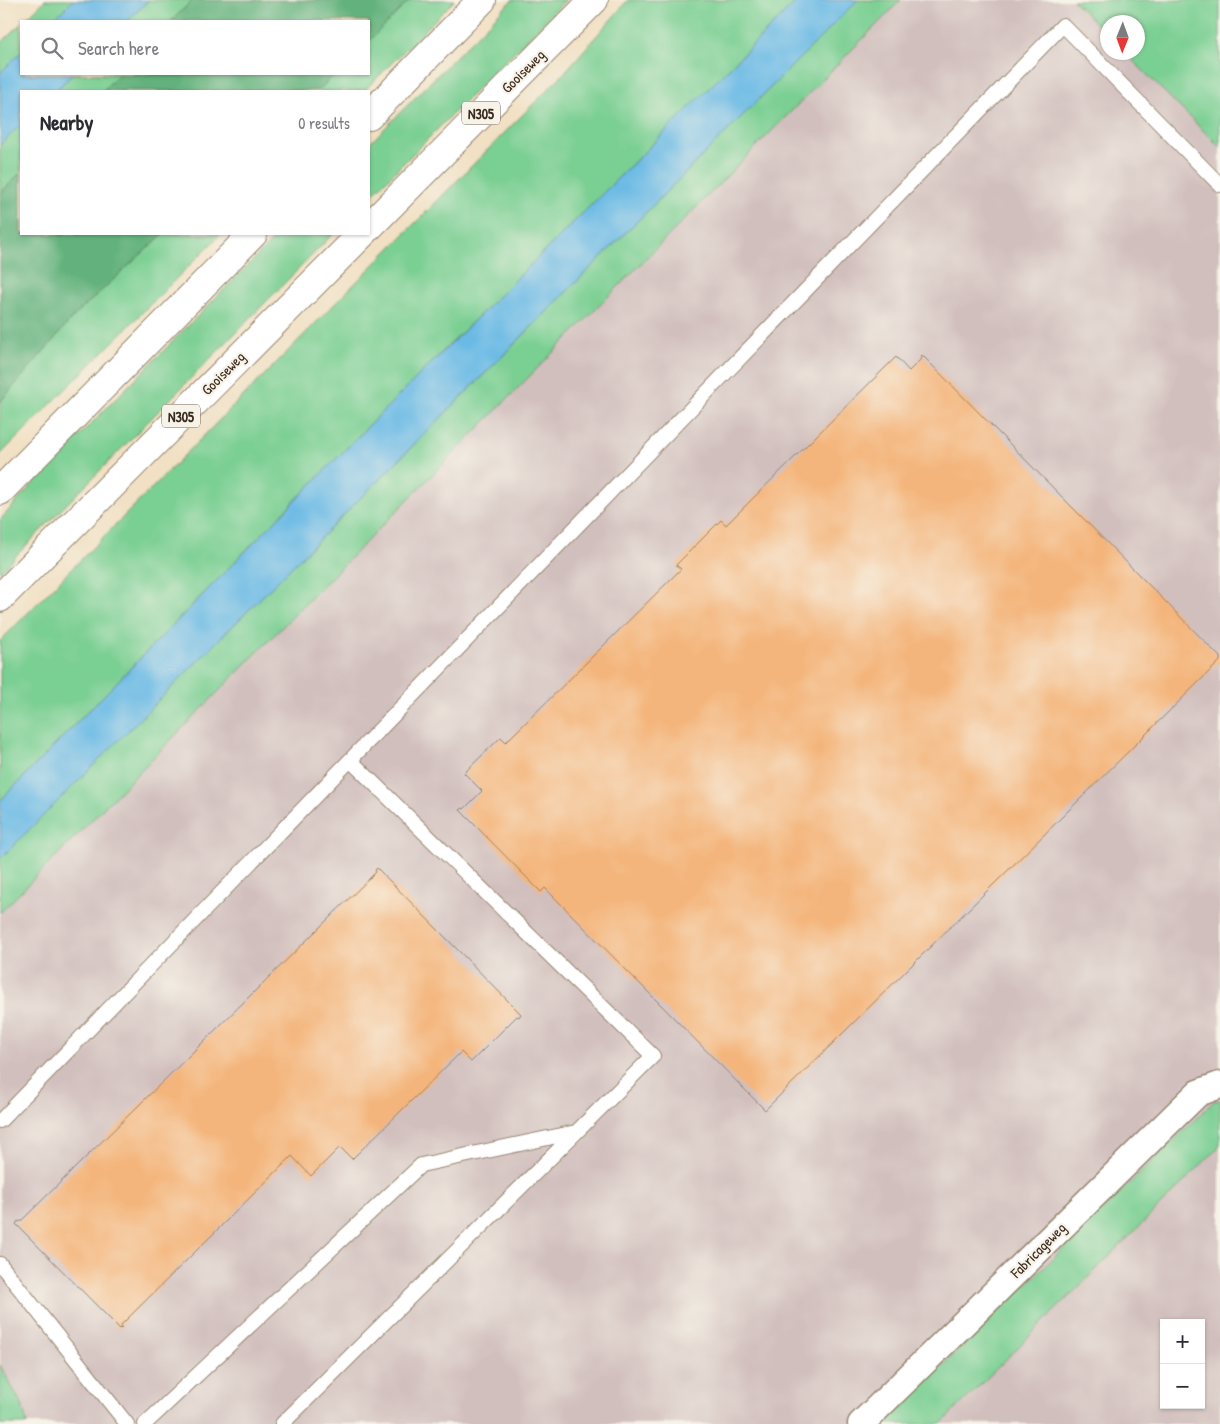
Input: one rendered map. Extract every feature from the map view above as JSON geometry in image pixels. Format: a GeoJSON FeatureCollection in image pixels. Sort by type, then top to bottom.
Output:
{"type":"FeatureCollection","features":[{"type":"Feature","properties":{"kind":"highway"},"geometry":{"type":"LineString","coordinates":[[370,115],[482,0]]}},
{"type":"Feature","properties":{"kind":"highway","name":"Gooiseweg"},"geometry":{"type":"LineString","coordinates":[[370,226],[594,0]]}},
{"type":"Feature","properties":{"kind":"highway"},"geometry":{"type":"LineString","coordinates":[[0,491],[252,235]]}},
{"type":"Feature","properties":{"kind":"highway","name":"Gooiseweg"},"geometry":{"type":"LineString","coordinates":[[0,598],[361,235]]}},
{"type":"Feature","properties":{"kind":"street","name":"Fabricageweg"},"geometry":{"type":"LineString","coordinates":[[861,1424],[1198,1092],[1220,1085]]}},
{"type":"Feature","properties":{"kind":"lane"},"geometry":{"type":"LineString","coordinates":[[0,1121],[1063,25],[1220,185]]}},
{"type":"Feature","properties":{"kind":"lane"},"geometry":{"type":"LineString","coordinates":[[282,1424],[653,1056],[350,760]]}},
{"type":"Feature","properties":{"kind":"lane"},"geometry":{"type":"LineString","coordinates":[[145,1424],[421,1165],[577,1132]]}},
{"type":"Feature","properties":{"kind":"lane"},"geometry":{"type":"LineString","coordinates":[[0,1264],[127,1424]]}},
{"type":"Feature","properties":{"kind":"shaded area"},"geometry":{"type":"Polygon","coordinates":[[[845,0],[1220,0],[1220,1424],[0,1424],[0,845],[845,0]]]}},
{"type":"Feature","properties":{"kind":"green space"},"geometry":{"type":"Polygon","coordinates":[[[45,0],[73,0],[53,20],[25,20],[45,0]]]}},
{"type":"Feature","properties":{"kind":"green space"},"geometry":{"type":"Polygon","coordinates":[[[149,0],[193,0],[172,20],[128,20],[149,0]]]}},
{"type":"Feature","properties":{"kind":"green space"},"geometry":{"type":"Polygon","coordinates":[[[193,0],[410,0],[370,40],[370,20],[172,20],[193,0]]]}},
{"type":"Feature","properties":{"kind":"green space"},"geometry":{"type":"Polygon","coordinates":[[[410,0],[455,0],[365,90],[319,90],[334,75],[370,75],[370,40],[410,0]]]}},
{"type":"Feature","properties":{"kind":"green space"},"geometry":{"type":"Polygon","coordinates":[[[512,0],[566,0],[370,197],[370,143],[512,0]]]}},
{"type":"Feature","properties":{"kind":"green space"},"geometry":{"type":"Polygon","coordinates":[[[628,0],[798,0],[388,406],[0,801],[0,641],[564,73],[628,0]]]}},
{"type":"Feature","properties":{"kind":"green space"},"geometry":{"type":"Polygon","coordinates":[[[858,0],[901,0],[0,913],[0,859],[858,0]]]}},
{"type":"Feature","properties":{"kind":"green space"},"geometry":{"type":"Polygon","coordinates":[[[1073,0],[1220,0],[1220,147],[1132,60],[1145,60],[1145,15],[1100,15],[1100,28],[1073,0]]]}},
{"type":"Feature","properties":{"kind":"green space"},"geometry":{"type":"Polygon","coordinates":[[[20,24],[20,53],[0,73],[0,44],[20,24]]]}},
{"type":"Feature","properties":{"kind":"green space"},"geometry":{"type":"Polygon","coordinates":[[[72,75],[118,75],[103,90],[56,90],[72,75]]]}},
{"type":"Feature","properties":{"kind":"green space"},"geometry":{"type":"Polygon","coordinates":[[[118,75],[334,75],[319,90],[103,90],[118,75]]]}},
{"type":"Feature","properties":{"kind":"green space"},"geometry":{"type":"Polygon","coordinates":[[[20,125],[20,173],[0,194],[0,145],[20,125]]]}},
{"type":"Feature","properties":{"kind":"green space"},"geometry":{"type":"Polygon","coordinates":[[[20,173],[20,235],[162,235],[75,315],[0,402],[0,194],[20,173]]]}},
{"type":"Feature","properties":{"kind":"green space"},"geometry":{"type":"Polygon","coordinates":[[[162,235],[220,235],[0,455],[0,402],[75,315],[162,235]]]}},
{"type":"Feature","properties":{"kind":"green space"},"geometry":{"type":"Polygon","coordinates":[[[278,235],[332,235],[0,572],[0,520],[46,469],[278,235]]]}},
{"type":"Feature","properties":{"kind":"green space"},"geometry":{"type":"Polygon","coordinates":[[[1220,1100],[1220,1146],[941,1424],[887,1424],[885,1422],[1214,1101],[1220,1100]]]}},
{"type":"Feature","properties":{"kind":"green space"},"geometry":{"type":"Polygon","coordinates":[[[0,1365],[22,1405],[27,1424],[0,1424],[0,1365]]]}},
{"type":"Feature","properties":{"kind":"water"},"geometry":{"type":"Polygon","coordinates":[[[73,0],[149,0],[128,20],[53,20],[73,0]]]}},
{"type":"Feature","properties":{"kind":"water"},"geometry":{"type":"Polygon","coordinates":[[[798,0],[858,0],[0,859],[0,801],[388,406],[798,0]]]}},
{"type":"Feature","properties":{"kind":"water"},"geometry":{"type":"Polygon","coordinates":[[[20,53],[20,75],[72,75],[56,90],[20,90],[20,125],[0,145],[0,73],[20,53]]]}},
{"type":"Feature","properties":{"kind":"building"},"geometry":{"type":"Polygon","coordinates":[[[922,355],[1220,657],[1220,661],[765,1110],[545,888],[541,892],[460,810],[464,809],[482,791],[464,773],[501,737],[506,742],[681,569],[676,565],[721,520],[726,525],[896,357],[909,371],[921,359],[922,355]]]}},
{"type":"Feature","properties":{"kind":"building"},"geometry":{"type":"Polygon","coordinates":[[[377,868],[521,1014],[471,1062],[461,1052],[352,1159],[340,1147],[311,1176],[292,1156],[121,1325],[120,1329],[16,1224],[376,872],[377,868]]]}}]}
